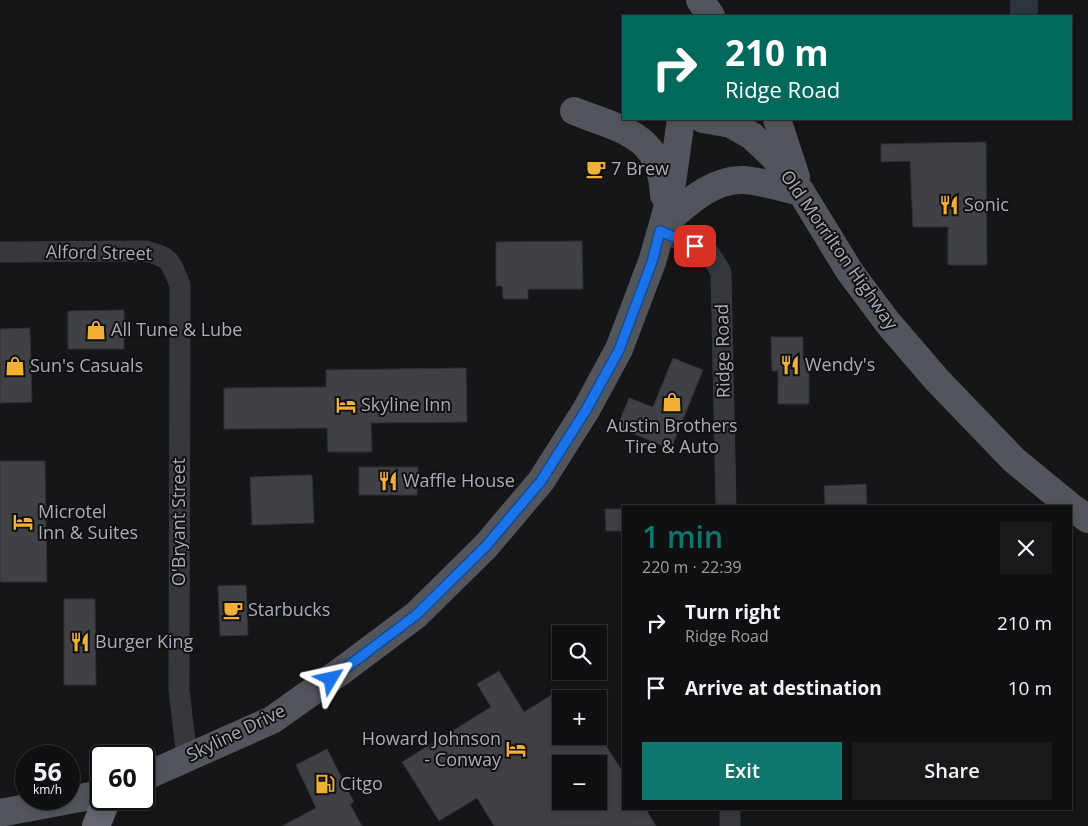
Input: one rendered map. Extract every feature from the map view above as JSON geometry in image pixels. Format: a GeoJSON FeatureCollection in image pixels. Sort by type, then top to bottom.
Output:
{"type":"FeatureCollection","features":[{"type":"Feature","properties":{"kind":"highway"},"geometry":{"type":"LineString","coordinates":[[96,826],[103,810]]}},
{"type":"Feature","properties":{"kind":"main road"},"geometry":{"type":"LineString","coordinates":[[693,15],[695,0]]}},
{"type":"Feature","properties":{"kind":"main road"},"geometry":{"type":"LineString","coordinates":[[700,0],[710,15]]}},
{"type":"Feature","properties":{"kind":"main road"},"geometry":{"type":"LineString","coordinates":[[574,111],[633,134],[652,151],[659,165],[662,181],[664,204],[662,228]]}},
{"type":"Feature","properties":{"kind":"main road","name":"Skyline Drive"},"geometry":{"type":"LineString","coordinates":[[155,772],[272,720],[331,679],[416,615],[486,546],[541,481],[603,380],[619,350],[652,262],[662,228],[670,197],[681,120]]}},
{"type":"Feature","properties":{"kind":"main road","name":"Old Morrilton Highway"},"geometry":{"type":"LineString","coordinates":[[709,120],[731,124],[752,136],[774,157],[801,192],[850,272],[888,323],[930,373],[1014,460],[1068,505]]}},
{"type":"Feature","properties":{"kind":"main road"},"geometry":{"type":"LineString","coordinates":[[778,120],[801,192]]}},
{"type":"Feature","properties":{"kind":"main road"},"geometry":{"type":"LineString","coordinates":[[662,228],[701,194],[720,184],[743,180],[801,192]]}},
{"type":"Feature","properties":{"kind":"main road","name":"Old Morrilton Highway"},"geometry":{"type":"LineString","coordinates":[[1072,508],[1088,519]]}},
{"type":"Feature","properties":{"kind":"main road"},"geometry":{"type":"LineString","coordinates":[[11,811],[90,796]]}},
{"type":"Feature","properties":{"kind":"street","name":"Ridge Road"},"geometry":{"type":"LineString","coordinates":[[662,228],[709,252],[721,272],[726,505]]}},
{"type":"Feature","properties":{"kind":"street","name":"Alford Street"},"geometry":{"type":"LineString","coordinates":[[0,252],[145,251],[163,255],[172,265],[180,285]]}},
{"type":"Feature","properties":{"kind":"street","name":"O'Bryant Street"},"geometry":{"type":"LineString","coordinates":[[180,285],[179,690],[187,758]]}},
{"type":"Feature","properties":{"kind":"street"},"geometry":{"type":"LineString","coordinates":[[730,810],[730,826]]}},
{"type":"Feature","properties":{"kind":"shaded area"},"geometry":{"type":"Polygon","coordinates":[[[1010,0],[1038,0],[1038,12],[1036,15],[1010,15],[1010,0]]]}},
{"type":"Feature","properties":{"kind":"building"},"geometry":{"type":"Polygon","coordinates":[[[986,142],[987,265],[948,265],[948,227],[913,227],[910,161],[881,162],[881,144],[986,142]]]}},
{"type":"Feature","properties":{"kind":"building"},"geometry":{"type":"Polygon","coordinates":[[[582,241],[583,289],[528,289],[528,299],[503,299],[502,286],[496,286],[496,242],[582,241]]]}},
{"type":"Feature","properties":{"kind":"building","name":"All Tune & Lube"},"geometry":{"type":"Polygon","coordinates":[[[124,310],[124,349],[68,349],[68,311],[124,310]]]}},
{"type":"Feature","properties":{"kind":"building","name":"Sun's Casuals"},"geometry":{"type":"Polygon","coordinates":[[[30,328],[32,402],[0,403],[0,329],[30,328]]]}},
{"type":"Feature","properties":{"kind":"building","name":"Wendy's"},"geometry":{"type":"Polygon","coordinates":[[[771,337],[803,337],[803,359],[809,359],[809,404],[778,404],[778,371],[772,371],[771,337]]]}},
{"type":"Feature","properties":{"kind":"building","name":"Austin Brothers Tire & Auto"},"geometry":{"type":"Polygon","coordinates":[[[673,358],[703,370],[671,449],[617,427],[629,398],[653,407],[673,358]]]}},
{"type":"Feature","properties":{"kind":"building","name":"Skyline Inn"},"geometry":{"type":"Polygon","coordinates":[[[466,368],[467,422],[371,423],[372,452],[328,452],[327,428],[224,429],[224,388],[326,387],[326,370],[466,368]]]}},
{"type":"Feature","properties":{"kind":"building","name":"Microtel Inn & Suites"},"geometry":{"type":"Polygon","coordinates":[[[0,461],[45,461],[47,582],[0,582],[0,461]]]}},
{"type":"Feature","properties":{"kind":"building","name":"Waffle House"},"geometry":{"type":"Polygon","coordinates":[[[359,467],[418,467],[417,495],[359,495],[359,467]]]}},
{"type":"Feature","properties":{"kind":"building"},"geometry":{"type":"Polygon","coordinates":[[[312,475],[314,523],[252,525],[250,477],[312,475]]]}},
{"type":"Feature","properties":{"kind":"building"},"geometry":{"type":"Polygon","coordinates":[[[866,484],[867,505],[825,505],[824,486],[866,484]]]}},
{"type":"Feature","properties":{"kind":"building"},"geometry":{"type":"Polygon","coordinates":[[[605,509],[622,509],[622,531],[606,531],[605,509]]]}},
{"type":"Feature","properties":{"kind":"building","name":"Starbucks"},"geometry":{"type":"Polygon","coordinates":[[[246,585],[248,635],[220,636],[218,586],[246,585]]]}},
{"type":"Feature","properties":{"kind":"building","name":"Burger King"},"geometry":{"type":"Polygon","coordinates":[[[64,599],[95,599],[96,685],[64,685],[64,599]]]}},
{"type":"Feature","properties":{"kind":"building","name":"Howard Johnson - Conway"},"geometry":{"type":"Polygon","coordinates":[[[499,671],[524,712],[552,695],[552,745],[606,745],[622,771],[622,810],[647,810],[656,826],[494,826],[477,798],[439,821],[402,762],[491,707],[477,684],[499,671]]]}},
{"type":"Feature","properties":{"kind":"building","name":"Citgo"},"geometry":{"type":"Polygon","coordinates":[[[327,749],[354,802],[350,804],[362,826],[282,826],[316,808],[296,765],[327,749]]]}},
{"type":"Feature","properties":{"kind":"place","name":"7 Brew"},"geometry":{"type":"Point","coordinates":[596,169]}},
{"type":"Feature","properties":{"kind":"place","name":"Sonic"},"geometry":{"type":"Point","coordinates":[949,205]}},
{"type":"Feature","properties":{"kind":"place","name":"All Tune & Lube"},"geometry":{"type":"Point","coordinates":[96,330]}},
{"type":"Feature","properties":{"kind":"place","name":"Wendy's"},"geometry":{"type":"Point","coordinates":[790,365]}},
{"type":"Feature","properties":{"kind":"place","name":"Sun's Casuals"},"geometry":{"type":"Point","coordinates":[15,366]}},
{"type":"Feature","properties":{"kind":"place","name":"Austin Brothers Tire & Auto"},"geometry":{"type":"Point","coordinates":[672,402]}},
{"type":"Feature","properties":{"kind":"place","name":"Skyline Inn"},"geometry":{"type":"Point","coordinates":[346,405]}},
{"type":"Feature","properties":{"kind":"place","name":"Waffle House"},"geometry":{"type":"Point","coordinates":[388,481]}},
{"type":"Feature","properties":{"kind":"place","name":"Microtel Inn & Suites"},"geometry":{"type":"Point","coordinates":[23,522]}},
{"type":"Feature","properties":{"kind":"place","name":"Starbucks"},"geometry":{"type":"Point","coordinates":[233,610]}},
{"type":"Feature","properties":{"kind":"place","name":"Burger King"},"geometry":{"type":"Point","coordinates":[80,642]}},
{"type":"Feature","properties":{"kind":"place","name":"Howard Johnson - Conway"},"geometry":{"type":"Point","coordinates":[516,749]}},
{"type":"Feature","properties":{"kind":"place","name":"Citgo"},"geometry":{"type":"Point","coordinates":[325,784]}},
{"type":"Feature","properties":{"kind":"route"},"geometry":{"type":"LineString","coordinates":[[331,679],[416,615],[486,546],[541,481],[586,410],[619,350],[652,262],[660,231],[695,246]]}}]}
